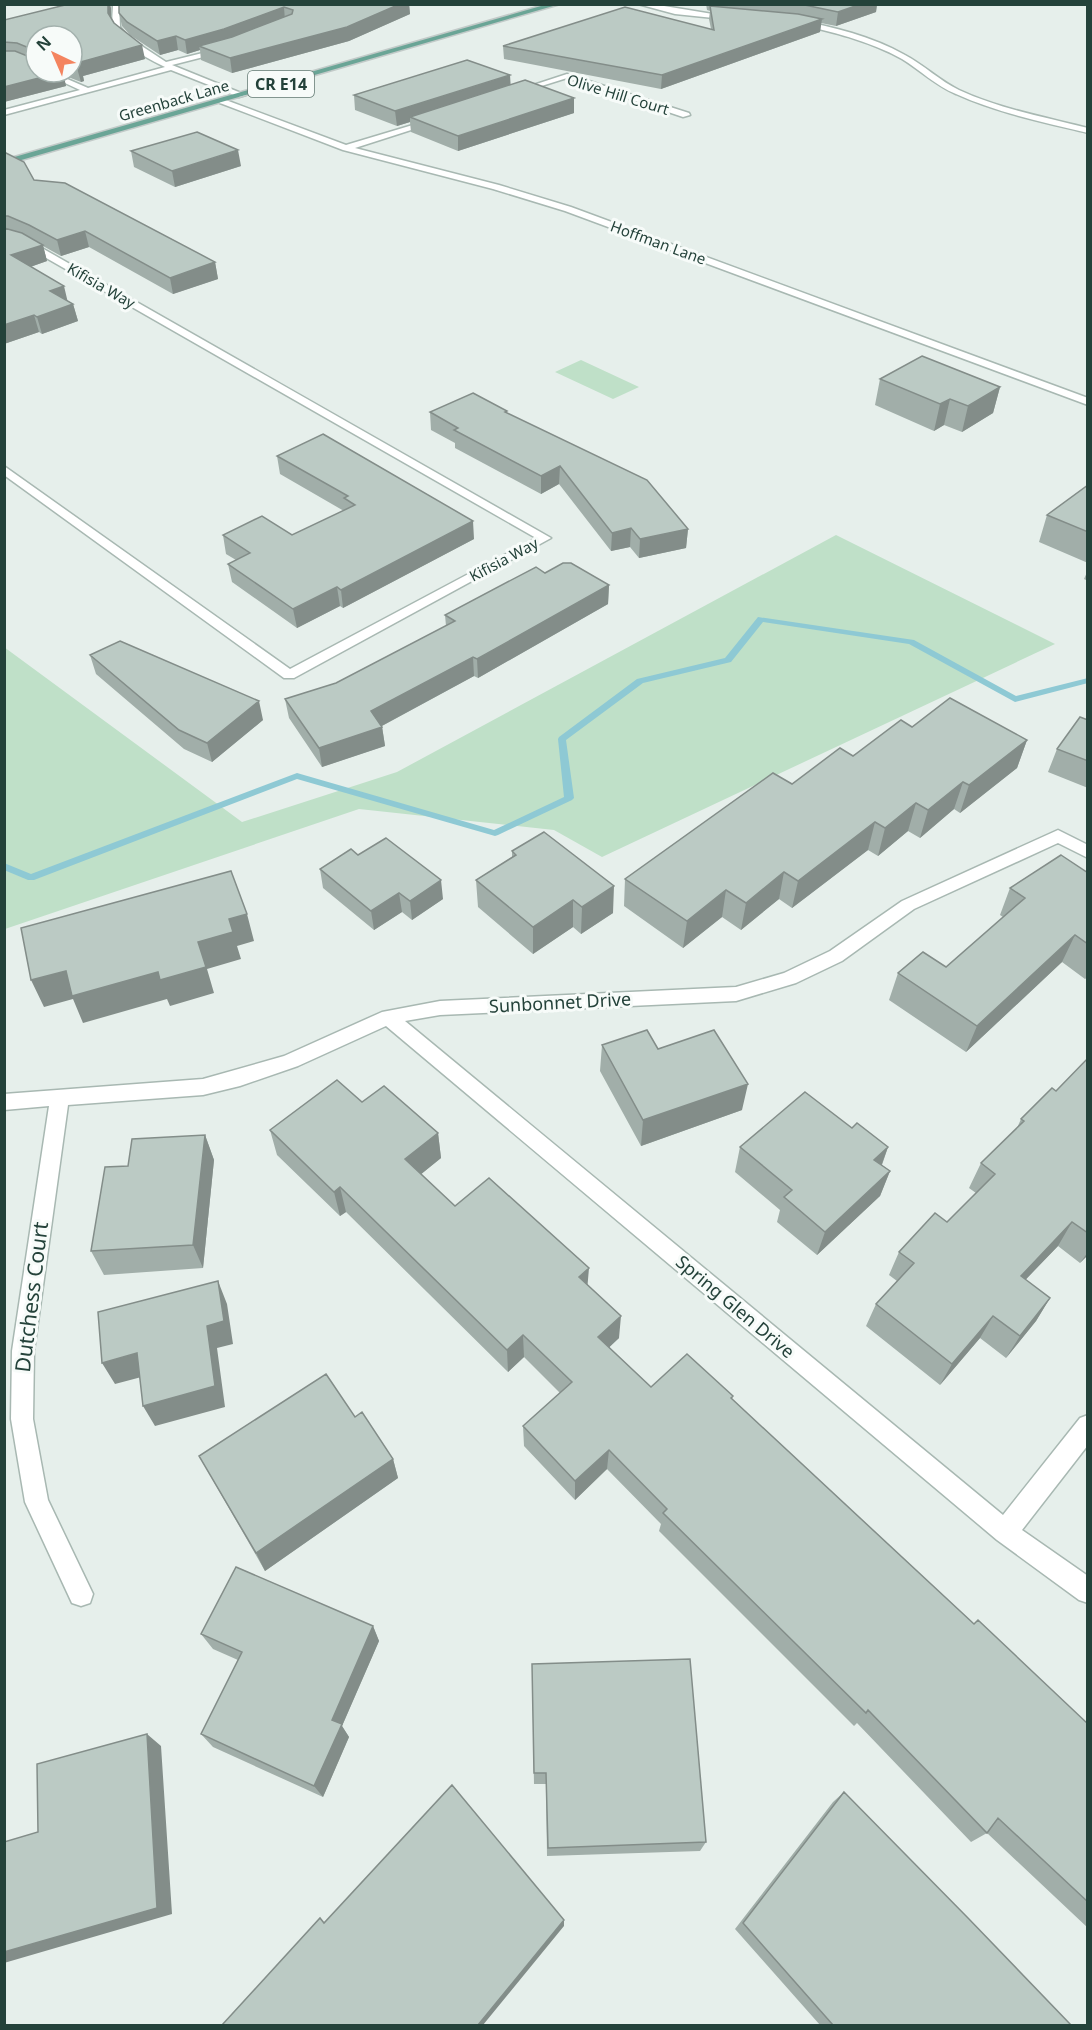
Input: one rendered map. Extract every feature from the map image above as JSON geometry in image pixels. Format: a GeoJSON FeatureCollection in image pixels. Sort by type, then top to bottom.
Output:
{"type":"FeatureCollection","features":[{"type":"Feature","properties":{"kind":"main road","name":"Greenback Lane"},"geometry":{"type":"LineString","coordinates":[[4,163],[557,4]]}},
{"type":"Feature","properties":{"kind":"street"},"geometry":{"type":"LineString","coordinates":[[116,4],[116,27],[133,47],[242,95]]}},
{"type":"Feature","properties":{"kind":"street"},"geometry":{"type":"LineString","coordinates":[[641,4],[675,12],[742,18]]}},
{"type":"Feature","properties":{"kind":"street"},"geometry":{"type":"LineString","coordinates":[[786,21],[818,26],[861,38],[917,64],[957,91],[1088,131]]}},
{"type":"Feature","properties":{"kind":"street"},"geometry":{"type":"LineString","coordinates":[[4,113],[88,91],[230,47]]}},
{"type":"Feature","properties":{"kind":"street","name":"Olive Hill Court"},"geometry":{"type":"LineString","coordinates":[[512,94],[567,76],[686,115]]}},
{"type":"Feature","properties":{"kind":"street"},"geometry":{"type":"LineString","coordinates":[[72,84],[88,91]]}},
{"type":"Feature","properties":{"kind":"street","name":"Hoffman Lane"},"geometry":{"type":"LineString","coordinates":[[223,101],[346,148],[507,190],[568,209],[1088,402]]}},
{"type":"Feature","properties":{"kind":"street"},"geometry":{"type":"LineString","coordinates":[[346,148],[445,116]]}},
{"type":"Feature","properties":{"kind":"street","name":"Kifisia Way"},"geometry":{"type":"LineString","coordinates":[[4,237],[9,236],[30,245],[545,538],[289,675],[4,469]]}},
{"type":"Feature","properties":{"kind":"street","name":"Sunbonnet Drive"},"geometry":{"type":"LineString","coordinates":[[4,1102],[203,1087],[240,1078],[291,1061],[388,1017],[440,1008],[736,994],[790,978],[837,956],[881,922],[908,905],[1058,836],[1088,852]]}},
{"type":"Feature","properties":{"kind":"street","name":"Spring Glen Drive"},"geometry":{"type":"LineString","coordinates":[[388,1017],[1005,1532],[1088,1590]]}},
{"type":"Feature","properties":{"kind":"street","name":"Dutchess Court"},"geometry":{"type":"LineString","coordinates":[[60,1097],[22,1351],[21,1419],[37,1502],[81,1594]]}},
{"type":"Feature","properties":{"kind":"street"},"geometry":{"type":"LineString","coordinates":[[1005,1532],[1088,1426]]}},
{"type":"Feature","properties":{"kind":"green space"},"geometry":{"type":"Polygon","coordinates":[[[581,360],[639,387],[613,399],[555,372],[581,360]]]}},
{"type":"Feature","properties":{"kind":"green space"},"geometry":{"type":"Polygon","coordinates":[[[836,535],[1055,644],[602,857],[554,830],[359,809],[5,929],[4,647],[242,822],[397,772],[836,535]]]}},
{"type":"Feature","properties":{"kind":"building"},"geometry":{"type":"Polygon","coordinates":[[[69,4],[108,4],[108,13],[114,23],[142,45],[84,61],[84,24],[24,24],[24,46],[4,42],[4,20],[69,4]]]}},
{"type":"Feature","properties":{"kind":"building"},"geometry":{"type":"Polygon","coordinates":[[[119,4],[400,4],[347,27],[230,58],[199,46],[232,37],[292,14],[293,10],[284,7],[224,29],[185,40],[176,36],[157,41],[127,22],[119,13],[119,4]]]}},
{"type":"Feature","properties":{"kind":"building"},"geometry":{"type":"Polygon","coordinates":[[[800,4],[861,4],[838,12],[800,4]]]}},
{"type":"Feature","properties":{"kind":"building"},"geometry":{"type":"Polygon","coordinates":[[[710,6],[798,14],[822,19],[662,75],[503,46],[625,7],[714,30],[710,6]]]}},
{"type":"Feature","properties":{"kind":"building"},"geometry":{"type":"Polygon","coordinates":[[[4,51],[15,51],[24,55],[24,82],[4,87],[4,51]]]}},
{"type":"Feature","properties":{"kind":"building"},"geometry":{"type":"Polygon","coordinates":[[[467,60],[510,75],[395,111],[354,95],[467,60]]]}},
{"type":"Feature","properties":{"kind":"building"},"geometry":{"type":"Polygon","coordinates":[[[525,80],[574,98],[458,136],[410,117],[525,80]]]}},
{"type":"Feature","properties":{"kind":"building"},"geometry":{"type":"Polygon","coordinates":[[[197,132],[238,150],[172,171],[131,151],[197,132]]]}},
{"type":"Feature","properties":{"kind":"building"},"geometry":{"type":"Polygon","coordinates":[[[4,152],[24,162],[34,180],[65,183],[215,262],[170,278],[85,231],[57,240],[29,225],[4,216],[4,152]]]}},
{"type":"Feature","properties":{"kind":"building"},"geometry":{"type":"Polygon","coordinates":[[[4,228],[22,233],[43,245],[11,255],[64,286],[50,291],[73,304],[37,317],[34,315],[4,325],[4,228]]]}},
{"type":"Feature","properties":{"kind":"building"},"geometry":{"type":"Polygon","coordinates":[[[922,356],[1000,387],[968,406],[950,399],[940,404],[880,379],[922,356]]]}},
{"type":"Feature","properties":{"kind":"building"},"geometry":{"type":"Polygon","coordinates":[[[473,393],[507,411],[505,412],[647,480],[688,529],[640,539],[631,528],[612,533],[560,466],[541,476],[454,430],[458,428],[430,412],[473,393]]]}},
{"type":"Feature","properties":{"kind":"building"},"geometry":{"type":"Polygon","coordinates":[[[323,434],[473,521],[341,590],[337,587],[293,609],[228,564],[250,553],[223,535],[262,516],[292,535],[355,505],[344,498],[348,496],[277,456],[323,434]]]}},
{"type":"Feature","properties":{"kind":"building"},"geometry":{"type":"Polygon","coordinates":[[[1088,485],[1088,532],[1047,515],[1088,485]]]}},
{"type":"Feature","properties":{"kind":"building"},"geometry":{"type":"Polygon","coordinates":[[[563,563],[571,563],[609,585],[477,659],[473,657],[371,711],[382,727],[319,748],[285,699],[336,683],[455,621],[445,615],[536,567],[545,573],[563,563]]]}},
{"type":"Feature","properties":{"kind":"building"},"geometry":{"type":"Polygon","coordinates":[[[120,641],[259,701],[207,743],[179,730],[90,655],[120,641]]]}},
{"type":"Feature","properties":{"kind":"building"},"geometry":{"type":"Polygon","coordinates":[[[950,698],[1027,740],[969,785],[963,782],[928,810],[916,803],[885,828],[875,822],[798,881],[784,872],[746,903],[726,890],[687,921],[625,879],[773,773],[792,784],[840,748],[853,756],[901,720],[912,727],[950,698]]]}},
{"type":"Feature","properties":{"kind":"building"},"geometry":{"type":"Polygon","coordinates":[[[1080,717],[1088,720],[1088,761],[1057,749],[1080,717]]]}},
{"type":"Feature","properties":{"kind":"building"},"geometry":{"type":"Polygon","coordinates":[[[544,832],[614,886],[582,907],[573,900],[533,927],[476,880],[516,855],[512,851],[544,832]]]}},
{"type":"Feature","properties":{"kind":"building"},"geometry":{"type":"Polygon","coordinates":[[[386,838],[441,880],[410,901],[399,893],[371,911],[320,869],[351,849],[358,855],[386,838]]]}},
{"type":"Feature","properties":{"kind":"building"},"geometry":{"type":"Polygon","coordinates":[[[1061,855],[1088,873],[1088,944],[1075,935],[977,1026],[898,973],[923,952],[946,967],[1025,898],[1010,888],[1061,855]]]}},
{"type":"Feature","properties":{"kind":"building"},"geometry":{"type":"Polygon","coordinates":[[[231,871],[247,914],[229,919],[233,932],[198,942],[206,967],[160,980],[158,972],[72,996],[66,971],[31,980],[21,928],[231,871]]]}},
{"type":"Feature","properties":{"kind":"building"},"geometry":{"type":"Polygon","coordinates":[[[647,1030],[658,1049],[714,1030],[748,1084],[643,1120],[602,1045],[647,1030]]]}},
{"type":"Feature","properties":{"kind":"building"},"geometry":{"type":"Polygon","coordinates":[[[1088,1058],[1088,1233],[1072,1222],[1021,1276],[1050,1298],[1020,1336],[993,1316],[952,1364],[876,1304],[914,1263],[899,1252],[935,1213],[947,1222],[995,1174],[981,1163],[1024,1121],[1021,1119],[1052,1088],[1056,1091],[1088,1058]]]}},
{"type":"Feature","properties":{"kind":"building"},"geometry":{"type":"Polygon","coordinates":[[[337,1080],[362,1102],[384,1086],[438,1133],[405,1159],[455,1206],[489,1178],[589,1268],[579,1277],[621,1316],[598,1337],[651,1387],[687,1354],[733,1396],[731,1398],[974,1624],[978,1620],[1088,1724],[1088,1902],[998,1818],[987,1833],[868,1710],[866,1713],[663,1513],[667,1509],[609,1450],[575,1481],[523,1426],[572,1382],[523,1335],[507,1350],[340,1187],[334,1192],[270,1130],[337,1080]]]}},
{"type":"Feature","properties":{"kind":"building"},"geometry":{"type":"Polygon","coordinates":[[[805,1092],[852,1128],[857,1123],[888,1147],[874,1160],[890,1171],[825,1232],[784,1197],[792,1190],[740,1147],[805,1092]]]}},
{"type":"Feature","properties":{"kind":"building"},"geometry":{"type":"Polygon","coordinates":[[[205,1135],[193,1245],[91,1251],[105,1167],[128,1166],[132,1139],[205,1135]]]}},
{"type":"Feature","properties":{"kind":"building"},"geometry":{"type":"Polygon","coordinates":[[[218,1281],[224,1321],[207,1326],[215,1386],[143,1406],[137,1353],[102,1363],[98,1312],[218,1281]]]}},
{"type":"Feature","properties":{"kind":"building"},"geometry":{"type":"Polygon","coordinates":[[[326,1374],[355,1417],[362,1412],[393,1459],[256,1553],[199,1456],[326,1374]]]}},
{"type":"Feature","properties":{"kind":"building"},"geometry":{"type":"Polygon","coordinates":[[[236,1567],[373,1626],[332,1720],[342,1724],[314,1786],[201,1734],[242,1652],[201,1634],[236,1567]]]}},
{"type":"Feature","properties":{"kind":"building"},"geometry":{"type":"Polygon","coordinates":[[[690,1659],[706,1842],[548,1848],[546,1773],[534,1773],[532,1664],[690,1659]]]}},
{"type":"Feature","properties":{"kind":"building"},"geometry":{"type":"Polygon","coordinates":[[[147,1734],[157,1908],[4,1952],[4,1842],[38,1832],[37,1764],[147,1734]]]}},
{"type":"Feature","properties":{"kind":"building"},"geometry":{"type":"Polygon","coordinates":[[[452,1785],[564,1920],[478,2025],[222,2025],[320,1918],[324,1923],[452,1785]]]}},
{"type":"Feature","properties":{"kind":"building"},"geometry":{"type":"Polygon","coordinates":[[[844,1792],[1071,2025],[833,2025],[743,1923],[844,1792]]]}},
{"type":"Feature","properties":{"kind":"waterway"},"geometry":{"type":"LineString","coordinates":[[4,866],[31,878],[297,776],[495,833],[569,798],[562,739],[640,681],[728,660],[761,619],[911,642],[1015,699],[1088,680]]}}]}
